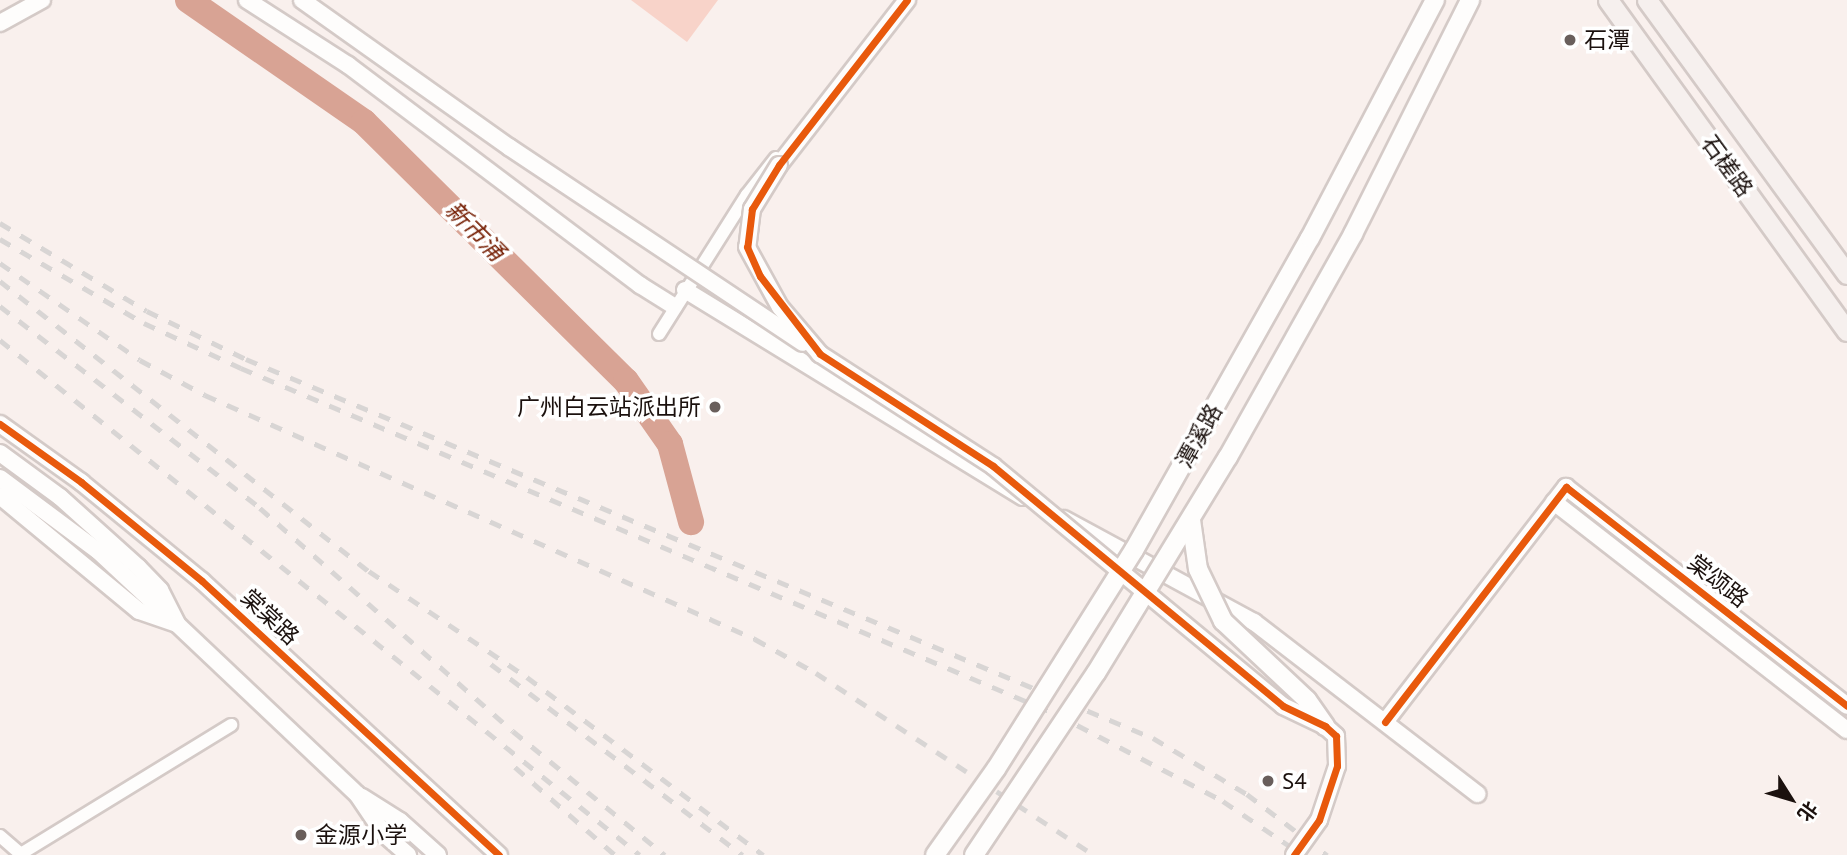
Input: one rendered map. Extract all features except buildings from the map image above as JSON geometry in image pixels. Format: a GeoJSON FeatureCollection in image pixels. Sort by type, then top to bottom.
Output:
{"type":"FeatureCollection","features":[{"type":"Feature","properties":{"kind":"main road","name":"潭溪路"},"geometry":{"type":"LineString","coordinates":[[935,855],[1003,758],[1134,550],[1310,238],[1435,0]]}},
{"type":"Feature","properties":{"kind":"main road"},"geometry":{"type":"LineString","coordinates":[[1325,726],[1307,700],[1223,621],[1198,569],[1190,533],[1191,513],[1323,268],[1458,0]]}},
{"type":"Feature","properties":{"kind":"main road","name":"潭溪路"},"geometry":{"type":"LineString","coordinates":[[974,855],[1104,662],[1221,469],[1353,234],[1470,0]]}},
{"type":"Feature","properties":{"kind":"main road","name":"石槎路"},"geometry":{"type":"LineString","coordinates":[[1608,0],[1847,331]]}},
{"type":"Feature","properties":{"kind":"main road","name":"石槎路"},"geometry":{"type":"LineString","coordinates":[[1647,0],[1847,274]]}},
{"type":"Feature","properties":{"kind":"street"},"geometry":{"type":"LineString","coordinates":[[0,23],[16,0]]}},
{"type":"Feature","properties":{"kind":"street"},"geometry":{"type":"LineString","coordinates":[[0,23],[42,0]]}},
{"type":"Feature","properties":{"kind":"street"},"geometry":{"type":"LineString","coordinates":[[247,0],[348,65],[640,285],[674,306]]}},
{"type":"Feature","properties":{"kind":"street"},"geometry":{"type":"LineString","coordinates":[[302,0],[509,147],[993,466],[1283,706],[1325,726],[1336,736],[1337,765],[1319,820],[1293,855]]}},
{"type":"Feature","properties":{"kind":"street"},"geometry":{"type":"LineString","coordinates":[[820,354],[780,307],[747,247],[752,209],[779,165],[906,0]]}},
{"type":"Feature","properties":{"kind":"street"},"geometry":{"type":"LineString","coordinates":[[659,334],[684,290],[747,195],[906,0]]}},
{"type":"Feature","properties":{"kind":"street"},"geometry":{"type":"LineString","coordinates":[[684,290],[1021,496],[1254,622],[1477,794]]}},
{"type":"Feature","properties":{"kind":"street","name":"棠棠路"},"geometry":{"type":"LineString","coordinates":[[0,424],[81,482],[202,581],[499,855]]}},
{"type":"Feature","properties":{"kind":"street"},"geometry":{"type":"LineString","coordinates":[[0,453],[60,497],[138,567],[160,590],[177,624]]}},
{"type":"Feature","properties":{"kind":"street"},"geometry":{"type":"LineString","coordinates":[[0,478],[125,576],[357,794],[410,830],[438,855]]}},
{"type":"Feature","properties":{"kind":"street","name":"棠颂路"},"geometry":{"type":"LineString","coordinates":[[1847,706],[1566,487],[1554,502],[1847,730]]}},
{"type":"Feature","properties":{"kind":"street"},"geometry":{"type":"LineString","coordinates":[[0,496],[139,611],[177,624]]}},
{"type":"Feature","properties":{"kind":"street"},"geometry":{"type":"LineString","coordinates":[[1385,722],[1554,502]]}},
{"type":"Feature","properties":{"kind":"street"},"geometry":{"type":"LineString","coordinates":[[0,836],[20,855],[231,725]]}},
{"type":"Feature","properties":{"kind":"street"},"geometry":{"type":"LineString","coordinates":[[357,794],[384,834],[408,855]]}},
{"type":"Feature","properties":{"kind":"shaded area"},"geometry":{"type":"Polygon","coordinates":[[[631,0],[718,0],[687,42],[631,0]]]}},
{"type":"Feature","properties":{"kind":"waterway","name":"新市涌"},"geometry":{"type":"LineString","coordinates":[[188,0],[364,122],[626,381],[670,444],[691,522]]}},
{"type":"Feature","properties":{"kind":"railway"},"geometry":{"type":"LineString","coordinates":[[0,223],[147,311],[246,359],[1153,738],[1247,794],[1327,855]]}},
{"type":"Feature","properties":{"kind":"railway"},"geometry":{"type":"LineString","coordinates":[[0,239],[144,323],[241,368],[1056,714],[1223,801],[1303,855]]}},
{"type":"Feature","properties":{"kind":"railway"},"geometry":{"type":"LineString","coordinates":[[0,263],[140,360],[205,395],[755,639],[816,673],[1094,855]]}},
{"type":"Feature","properties":{"kind":"railway"},"geometry":{"type":"LineString","coordinates":[[0,281],[369,571],[527,677],[763,855]]}},
{"type":"Feature","properties":{"kind":"railway"},"geometry":{"type":"LineString","coordinates":[[0,306],[260,508],[513,731],[665,855]]}},
{"type":"Feature","properties":{"kind":"railway"},"geometry":{"type":"LineString","coordinates":[[0,340],[640,855]]}},
{"type":"Feature","properties":{"kind":"railway"},"geometry":{"type":"LineString","coordinates":[[491,664],[743,855]]}},
{"type":"Feature","properties":{"kind":"railway"},"geometry":{"type":"LineString","coordinates":[[515,767],[615,855]]}},
{"type":"Feature","properties":{"kind":"cycle path"},"geometry":{"type":"LineString","coordinates":[[907,0],[779,165],[752,209],[747,247],[760,276],[820,354],[993,466],[1283,706],[1325,726],[1336,736],[1337,766],[1319,820],[1294,855]]}},
{"type":"Feature","properties":{"kind":"cycle path"},"geometry":{"type":"LineString","coordinates":[[0,424],[81,482],[202,581],[499,855]]}},
{"type":"Feature","properties":{"kind":"cycle path"},"geometry":{"type":"LineString","coordinates":[[1385,722],[1566,487],[1847,706]]}},
{"type":"Feature","properties":{"kind":"place","name":"石潭"},"geometry":{"type":"Point","coordinates":[1570,40]}},
{"type":"Feature","properties":{"kind":"place","name":"广州白云站派出所"},"geometry":{"type":"Point","coordinates":[715,407]}},
{"type":"Feature","properties":{"kind":"place","name":"S4"},"geometry":{"type":"Point","coordinates":[1268,781]}},
{"type":"Feature","properties":{"kind":"place","name":"金源小学"},"geometry":{"type":"Point","coordinates":[301,835]}}]}
